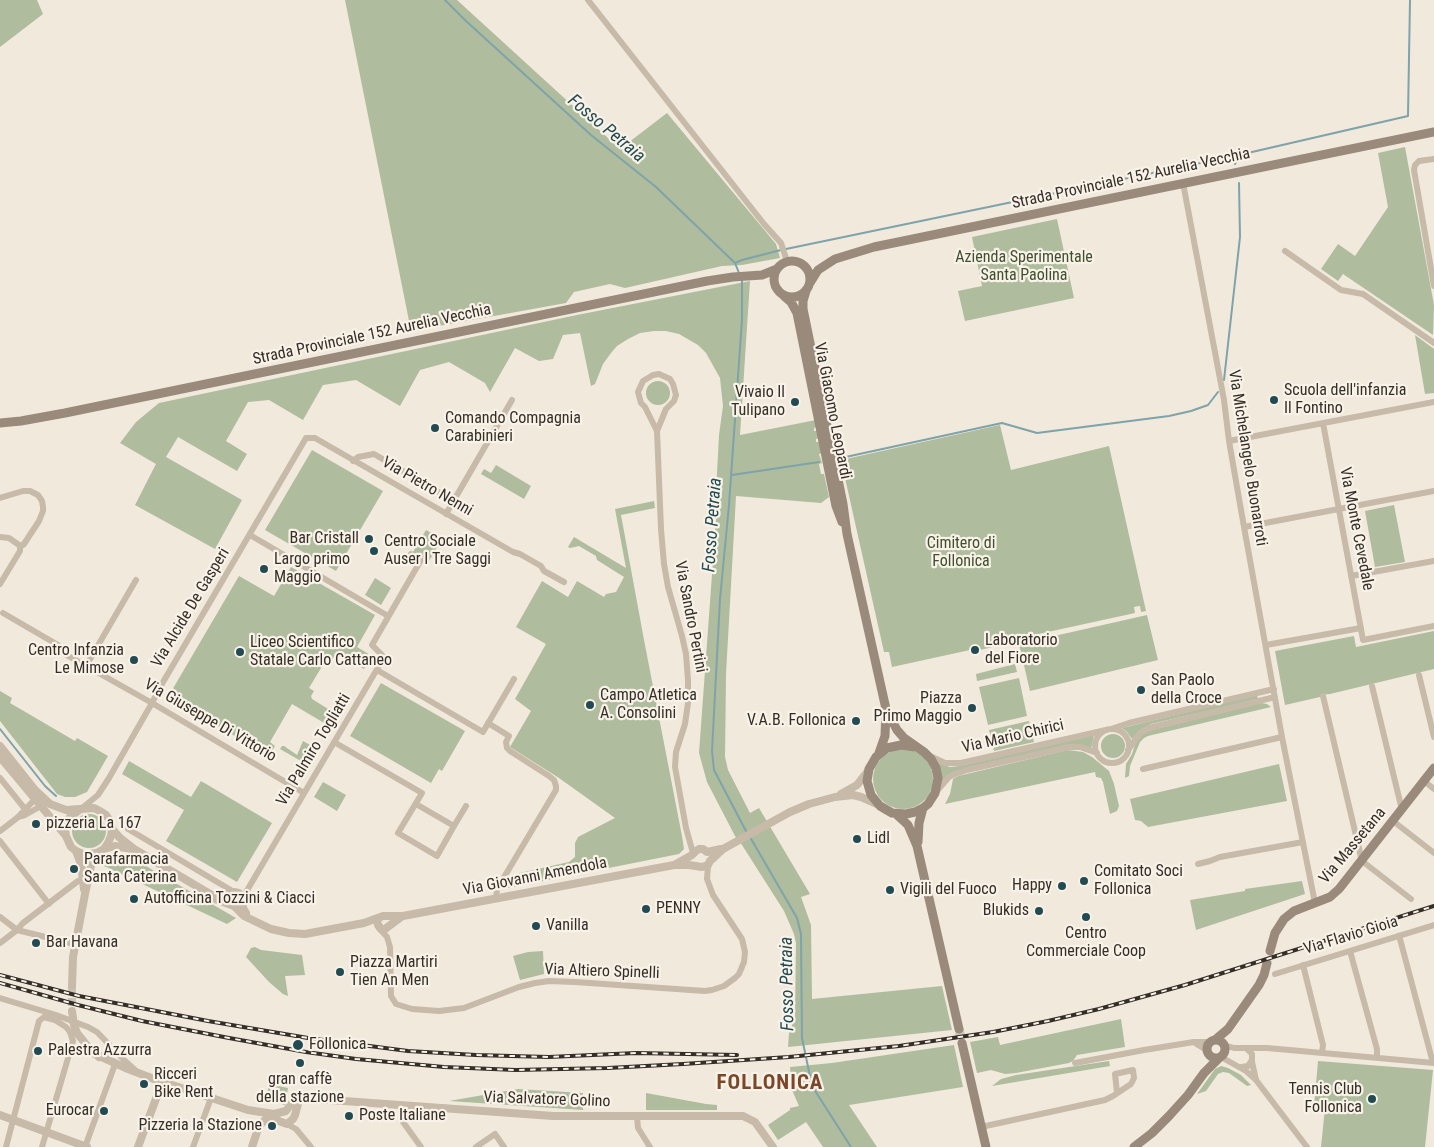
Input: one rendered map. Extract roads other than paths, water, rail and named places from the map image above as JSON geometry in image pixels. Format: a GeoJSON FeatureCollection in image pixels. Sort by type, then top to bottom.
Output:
{"type":"FeatureCollection","features":[{"type":"Feature","properties":{"kind":"main road","name":"Strada Provinciale 152 Aurelia Vecchia"},"geometry":{"type":"LineString","coordinates":[[0,423],[65,413],[725,278],[768,273],[777,269],[787,259],[814,264],[882,245],[1434,132]]}},
{"type":"Feature","properties":{"kind":"main road","name":"Strada Provinciale 152 Aurelia Vecchia"},"geometry":{"type":"LineString","coordinates":[[808,287],[818,270],[835,259]]}},
{"type":"Feature","properties":{"kind":"main road"},"geometry":{"type":"LineString","coordinates":[[784,296],[794,298],[800,296],[808,287],[810,279],[808,270],[798,262]]}},
{"type":"Feature","properties":{"kind":"main road"},"geometry":{"type":"LineString","coordinates":[[776,288],[774,276],[777,269]]}},
{"type":"Feature","properties":{"kind":"main road","name":"Strada Provinciale 152 Aurelia Vecchia"},"geometry":{"type":"LineString","coordinates":[[749,276],[765,281],[784,296]]}},
{"type":"Feature","properties":{"kind":"main road","name":"Via Giacomo Leopardi"},"geometry":{"type":"LineString","coordinates":[[808,287],[803,301],[803,309],[843,504],[847,534],[886,709],[885,736],[879,753],[872,761],[869,769]]}},
{"type":"Feature","properties":{"kind":"main road","name":"Via Giacomo Leopardi"},"geometry":{"type":"LineString","coordinates":[[784,296],[791,302],[797,313],[836,506],[847,534]]}},
{"type":"Feature","properties":{"kind":"main road","name":"Via Giacomo Leopardi"},"geometry":{"type":"LineString","coordinates":[[886,709],[897,730],[915,747],[928,755]]}},
{"type":"Feature","properties":{"kind":"main road"},"geometry":{"type":"LineString","coordinates":[[879,753],[896,745],[915,747]]}},
{"type":"Feature","properties":{"kind":"main road"},"geometry":{"type":"LineString","coordinates":[[869,769],[868,786],[876,804],[896,814],[910,814],[928,804],[935,793],[938,783],[937,773],[934,763],[928,755]]}},
{"type":"Feature","properties":{"kind":"main road","name":"Via Massetana"},"geometry":{"type":"LineString","coordinates":[[1270,951],[1275,932],[1284,919],[1294,911],[1325,900],[1335,894],[1434,768]]}},
{"type":"Feature","properties":{"kind":"main road"},"geometry":{"type":"LineString","coordinates":[[917,846],[918,823],[923,808]]}},
{"type":"Feature","properties":{"kind":"main road"},"geometry":{"type":"LineString","coordinates":[[896,814],[908,825],[917,846],[959,1029]]}},
{"type":"Feature","properties":{"kind":"main road"},"geometry":{"type":"LineString","coordinates":[[1204,1073],[1215,1046],[1259,985],[1264,976],[1267,963]]}},
{"type":"Feature","properties":{"kind":"main road"},"geometry":{"type":"LineString","coordinates":[[962,1043],[986,1147]]}},
{"type":"Feature","properties":{"kind":"main road"},"geometry":{"type":"LineString","coordinates":[[1215,1046],[1212,1056],[1220,1057]]}},
{"type":"Feature","properties":{"kind":"main road"},"geometry":{"type":"LineString","coordinates":[[1134,1147],[1169,1116],[1204,1073],[1225,1051],[1215,1046]]}},
{"type":"Feature","properties":{"kind":"street"},"geometry":{"type":"LineString","coordinates":[[588,0],[781,243],[787,259]]}},
{"type":"Feature","properties":{"kind":"street"},"geometry":{"type":"LineString","coordinates":[[1434,159],[1419,162],[1415,165],[1414,170],[1434,286]]}},
{"type":"Feature","properties":{"kind":"street","name":"Via Michelangelo Buonarroti"},"geometry":{"type":"LineString","coordinates":[[1182,184],[1224,400],[1229,441],[1282,737],[1315,903]]}},
{"type":"Feature","properties":{"kind":"street"},"geometry":{"type":"LineString","coordinates":[[1426,241],[1434,240]]}},
{"type":"Feature","properties":{"kind":"street"},"geometry":{"type":"LineString","coordinates":[[1285,251],[1341,290],[1363,294],[1434,343]]}},
{"type":"Feature","properties":{"kind":"street","name":"Via Sandro Pertini"},"geometry":{"type":"LineString","coordinates":[[657,431],[641,403],[638,392],[643,381],[659,374],[673,384],[676,395],[674,401],[666,409],[657,431],[664,564],[668,587],[684,645],[688,671],[687,715],[676,752],[675,762],[678,791],[692,854]]}},
{"type":"Feature","properties":{"kind":"street"},"geometry":{"type":"LineString","coordinates":[[446,514],[512,400]]}},
{"type":"Feature","properties":{"kind":"street"},"geometry":{"type":"LineString","coordinates":[[1229,441],[1434,402]]}},
{"type":"Feature","properties":{"kind":"street","name":"Via Monte Cevedale"},"geometry":{"type":"LineString","coordinates":[[1323,423],[1363,640],[1434,626]]}},
{"type":"Feature","properties":{"kind":"street","name":"Via Pietro Nenni"},"geometry":{"type":"LineString","coordinates":[[308,437],[315,438],[513,552],[520,554],[564,582]]}},
{"type":"Feature","properties":{"kind":"street","name":"Via Alcide De Gasperi"},"geometry":{"type":"LineString","coordinates":[[81,809],[98,795],[163,681],[305,439],[308,437]]}},
{"type":"Feature","properties":{"kind":"street","name":"Via Pietro Nenni"},"geometry":{"type":"LineString","coordinates":[[353,461],[358,457],[374,454],[454,500]]}},
{"type":"Feature","properties":{"kind":"street"},"geometry":{"type":"LineString","coordinates":[[0,498],[27,490],[36,493],[42,501],[43,509],[41,516],[24,544],[20,547],[20,551],[0,584]]}},
{"type":"Feature","properties":{"kind":"street"},"geometry":{"type":"LineString","coordinates":[[1244,528],[1434,490]]}},
{"type":"Feature","properties":{"kind":"street"},"geometry":{"type":"LineString","coordinates":[[250,535],[388,616]]}},
{"type":"Feature","properties":{"kind":"street"},"geometry":{"type":"LineString","coordinates":[[0,537],[9,538],[20,547]]}},
{"type":"Feature","properties":{"kind":"street"},"geometry":{"type":"LineString","coordinates":[[411,554],[421,560],[372,645],[383,658],[377,670],[483,732],[514,679]]}},
{"type":"Feature","properties":{"kind":"street"},"geometry":{"type":"LineString","coordinates":[[1351,576],[1434,561]]}},
{"type":"Feature","properties":{"kind":"street"},"geometry":{"type":"LineString","coordinates":[[86,666],[136,580]]}},
{"type":"Feature","properties":{"kind":"street","name":"Via Giuseppe Di Vittorio"},"geometry":{"type":"LineString","coordinates":[[4,613],[58,645],[56,649],[152,703],[304,793]]}},
{"type":"Feature","properties":{"kind":"street"},"geometry":{"type":"LineString","coordinates":[[1266,645],[1361,628]]}},
{"type":"Feature","properties":{"kind":"street","name":"Via Palmiro Togliatti"},"geometry":{"type":"LineString","coordinates":[[237,903],[249,886],[377,670]]}},
{"type":"Feature","properties":{"kind":"street"},"geometry":{"type":"LineString","coordinates":[[1419,675],[1434,737]]}},
{"type":"Feature","properties":{"kind":"street"},"geometry":{"type":"LineString","coordinates":[[1372,686],[1402,810]]}},
{"type":"Feature","properties":{"kind":"street","name":"Via Mario Chirici"},"geometry":{"type":"LineString","coordinates":[[928,755],[945,763],[961,763],[1109,730],[1129,723],[1274,689]]}},
{"type":"Feature","properties":{"kind":"street"},"geometry":{"type":"LineString","coordinates":[[1323,696],[1362,861],[1411,899]]}},
{"type":"Feature","properties":{"kind":"street","name":"Via Mario Chirici"},"geometry":{"type":"LineString","coordinates":[[935,793],[955,774],[1069,746],[1080,747],[1097,753],[1103,760],[1113,763],[1123,758],[1140,733],[1148,728],[1275,697]]}},
{"type":"Feature","properties":{"kind":"street"},"geometry":{"type":"LineString","coordinates":[[488,723],[509,736],[506,742],[507,748],[510,751],[549,776],[554,780],[556,786],[556,790],[497,890],[496,898]]}},
{"type":"Feature","properties":{"kind":"street"},"geometry":{"type":"LineString","coordinates":[[1097,753],[1096,740],[1100,734],[1109,730],[1120,731],[1125,736],[1129,744],[1128,750]]}},
{"type":"Feature","properties":{"kind":"street"},"geometry":{"type":"LineString","coordinates":[[1143,769],[1282,737]]}},
{"type":"Feature","properties":{"kind":"street"},"geometry":{"type":"LineString","coordinates":[[334,742],[422,793],[398,833],[437,856],[466,806]]}},
{"type":"Feature","properties":{"kind":"street"},"geometry":{"type":"LineString","coordinates":[[0,746],[37,797],[41,806],[76,851],[79,858],[85,894]]}},
{"type":"Feature","properties":{"kind":"street"},"geometry":{"type":"LineString","coordinates":[[0,757],[37,797],[66,810],[94,808],[106,815],[110,822],[111,836],[92,866],[85,894],[73,957],[72,986]]}},
{"type":"Feature","properties":{"kind":"street","name":"Via Giovanni Amendola"},"geometry":{"type":"LineString","coordinates":[[233,893],[228,899],[237,903],[249,918],[271,929],[298,934],[319,932],[364,923],[382,917],[402,916],[674,865],[695,865],[702,868],[723,849],[736,841],[802,806],[835,796],[856,785],[869,769]]}},
{"type":"Feature","properties":{"kind":"street"},"geometry":{"type":"LineString","coordinates":[[0,778],[25,809]]}},
{"type":"Feature","properties":{"kind":"street"},"geometry":{"type":"LineString","coordinates":[[1424,781],[1434,789]]}},
{"type":"Feature","properties":{"kind":"street"},"geometry":{"type":"LineString","coordinates":[[98,795],[97,806],[100,811]]}},
{"type":"Feature","properties":{"kind":"street","name":"Via Giovanni Amendola"},"geometry":{"type":"LineString","coordinates":[[835,796],[857,796],[876,804]]}},
{"type":"Feature","properties":{"kind":"street"},"geometry":{"type":"LineString","coordinates":[[0,831],[17,818],[37,797]]}},
{"type":"Feature","properties":{"kind":"street"},"geometry":{"type":"LineString","coordinates":[[416,804],[454,826]]}},
{"type":"Feature","properties":{"kind":"street"},"geometry":{"type":"LineString","coordinates":[[17,818],[41,806]]}},
{"type":"Feature","properties":{"kind":"street"},"geometry":{"type":"LineString","coordinates":[[66,836],[65,830],[70,817],[81,809]]}},
{"type":"Feature","properties":{"kind":"street"},"geometry":{"type":"LineString","coordinates":[[1393,821],[1434,853]]}},
{"type":"Feature","properties":{"kind":"street"},"geometry":{"type":"LineString","coordinates":[[112,829],[130,847],[210,894],[218,901],[237,903]]}},
{"type":"Feature","properties":{"kind":"street","name":"Via Giovanni Amendola"},"geometry":{"type":"LineString","coordinates":[[128,830],[230,889],[233,893],[240,894],[237,903]]}},
{"type":"Feature","properties":{"kind":"street"},"geometry":{"type":"LineString","coordinates":[[688,836],[709,855],[709,863]]}},
{"type":"Feature","properties":{"kind":"street"},"geometry":{"type":"LineString","coordinates":[[76,851],[90,854],[115,846],[130,847],[142,838]]}},
{"type":"Feature","properties":{"kind":"street"},"geometry":{"type":"LineString","coordinates":[[0,841],[48,904]]}},
{"type":"Feature","properties":{"kind":"street"},"geometry":{"type":"LineString","coordinates":[[1198,864],[1210,862],[1220,857],[1303,842]]}},
{"type":"Feature","properties":{"kind":"street","name":"Via Giovanni Amendola"},"geometry":{"type":"LineString","coordinates":[[674,865],[698,849],[723,849]]}},
{"type":"Feature","properties":{"kind":"street"},"geometry":{"type":"LineString","coordinates":[[692,854],[692,861],[695,865]]}},
{"type":"Feature","properties":{"kind":"street","name":"Via Altiero Spinelli"},"geometry":{"type":"LineString","coordinates":[[379,927],[387,937],[390,947],[391,996],[396,1004],[412,1009],[439,1011],[464,1008],[519,987],[549,981],[712,990],[724,986],[739,974],[744,962],[745,952],[742,939],[713,895],[707,879],[709,863]]}},
{"type":"Feature","properties":{"kind":"street"},"geometry":{"type":"LineString","coordinates":[[0,943],[18,930],[23,923],[83,879]]}},
{"type":"Feature","properties":{"kind":"street"},"geometry":{"type":"LineString","coordinates":[[210,894],[222,896],[249,886]]}},
{"type":"Feature","properties":{"kind":"street","name":"Via Giovanni Amendola"},"geometry":{"type":"LineString","coordinates":[[364,923],[385,930],[402,916]]}},
{"type":"Feature","properties":{"kind":"street"},"geometry":{"type":"LineString","coordinates":[[0,917],[18,930],[70,943]]}},
{"type":"Feature","properties":{"kind":"street"},"geometry":{"type":"LineString","coordinates":[[379,927],[377,923],[382,917],[390,919],[390,925]]}},
{"type":"Feature","properties":{"kind":"street","name":"Via Flavio Gioia"},"geometry":{"type":"LineString","coordinates":[[1275,974],[1434,925]]}},
{"type":"Feature","properties":{"kind":"street"},"geometry":{"type":"LineString","coordinates":[[1075,1063],[1105,1056],[1194,1042],[1233,1048],[1273,1048],[1433,1063],[1398,936]]}},
{"type":"Feature","properties":{"kind":"street"},"geometry":{"type":"LineString","coordinates":[[1350,950],[1377,1049],[1377,1058]]}},
{"type":"Feature","properties":{"kind":"street"},"geometry":{"type":"LineString","coordinates":[[1303,965],[1323,1045],[1322,1053]]}},
{"type":"Feature","properties":{"kind":"street"},"geometry":{"type":"LineString","coordinates":[[0,998],[88,1027],[142,1075]]}},
{"type":"Feature","properties":{"kind":"street"},"geometry":{"type":"LineString","coordinates":[[72,1011],[76,1033],[95,1054],[114,1067],[248,1110],[274,1114],[285,1112],[293,1102],[298,1101]]}},
{"type":"Feature","properties":{"kind":"street"},"geometry":{"type":"LineString","coordinates":[[6,1147],[39,1023],[45,1017],[61,1023],[69,1032],[73,1041],[42,1147]]}},
{"type":"Feature","properties":{"kind":"street"},"geometry":{"type":"LineString","coordinates":[[1240,1068],[1246,1068],[1263,1051],[1273,1048]]}},
{"type":"Feature","properties":{"kind":"street"},"geometry":{"type":"LineString","coordinates":[[1247,1049],[1251,1052],[1256,1080]]}},
{"type":"Feature","properties":{"kind":"street"},"geometry":{"type":"LineString","coordinates":[[95,1054],[142,1075]]}},
{"type":"Feature","properties":{"kind":"street"},"geometry":{"type":"LineString","coordinates":[[1220,1057],[1256,1080],[1307,1147]]}},
{"type":"Feature","properties":{"kind":"street"},"geometry":{"type":"LineString","coordinates":[[0,1116],[86,1147],[114,1067]]}},
{"type":"Feature","properties":{"kind":"street"},"geometry":{"type":"LineString","coordinates":[[154,1079],[160,1088]]}},
{"type":"Feature","properties":{"kind":"street"},"geometry":{"type":"LineString","coordinates":[[138,1147],[160,1088],[164,1085],[173,1085]]}},
{"type":"Feature","properties":{"kind":"street"},"geometry":{"type":"LineString","coordinates":[[981,1127],[1105,1100],[1117,1093]]}},
{"type":"Feature","properties":{"kind":"street"},"geometry":{"type":"LineString","coordinates":[[193,1147],[211,1098]]}},
{"type":"Feature","properties":{"kind":"street","name":"Via Salvatore Golino"},"geometry":{"type":"LineString","coordinates":[[298,1101],[306,1098],[543,1116],[743,1116],[755,1122],[773,1147]]}},
{"type":"Feature","properties":{"kind":"street"},"geometry":{"type":"LineString","coordinates":[[287,1124],[293,1119],[298,1101]]}},
{"type":"Feature","properties":{"kind":"street"},"geometry":{"type":"LineString","coordinates":[[248,1110],[256,1116],[259,1126]]}},
{"type":"Feature","properties":{"kind":"street"},"geometry":{"type":"LineString","coordinates":[[285,1112],[284,1119],[287,1124]]}},
{"type":"Feature","properties":{"kind":"street"},"geometry":{"type":"LineString","coordinates":[[637,1117],[638,1128],[650,1147]]}},
{"type":"Feature","properties":{"kind":"street"},"geometry":{"type":"LineString","coordinates":[[252,1147],[259,1126],[268,1119],[287,1124],[296,1129],[311,1147]]}},
{"type":"Feature","properties":{"kind":"street"},"geometry":{"type":"LineString","coordinates":[[403,1122],[421,1147]]}},
{"type":"Feature","properties":{"kind":"street"},"geometry":{"type":"LineString","coordinates":[[476,1147],[495,1134],[504,1147]]}},
{"type":"Feature","properties":{"kind":"waterway","name":"Fosso Petraia"},"geometry":{"type":"LineString","coordinates":[[445,0],[591,135],[656,187],[735,263],[739,273]]}},
{"type":"Feature","properties":{"kind":"waterway"},"geometry":{"type":"LineString","coordinates":[[1235,164],[1239,155],[1408,116],[1410,0]]}},
{"type":"Feature","properties":{"kind":"waterway"},"geometry":{"type":"LineString","coordinates":[[786,249],[1239,155]]}},
{"type":"Feature","properties":{"kind":"waterway"},"geometry":{"type":"LineString","coordinates":[[1224,380],[1240,237],[1239,183]]}},
{"type":"Feature","properties":{"kind":"waterway"},"geometry":{"type":"LineString","coordinates":[[735,263],[781,250]]}},
{"type":"Feature","properties":{"kind":"waterway","name":"Fosso Petraia"},"geometry":{"type":"LineString","coordinates":[[742,280],[742,319],[729,505],[720,599],[712,751],[714,770],[747,833]]}},
{"type":"Feature","properties":{"kind":"waterway"},"geometry":{"type":"LineString","coordinates":[[841,458],[1002,423],[1037,433],[1169,416],[1208,405],[1218,392]]}},
{"type":"Feature","properties":{"kind":"waterway"},"geometry":{"type":"LineString","coordinates":[[732,475],[819,462]]}},
{"type":"Feature","properties":{"kind":"waterway"},"geometry":{"type":"LineString","coordinates":[[0,729],[45,786],[56,796]]}},
{"type":"Feature","properties":{"kind":"waterway","name":"Fosso Petraia"},"geometry":{"type":"LineString","coordinates":[[750,837],[797,918],[801,934],[802,1038],[812,1086],[851,1147]]}},
{"type":"Feature","properties":{"kind":"tunnel"},"geometry":{"type":"LineString","coordinates":[[72,986],[72,1011]]}},
{"type":"Feature","properties":{"kind":"tunnel"},"geometry":{"type":"LineString","coordinates":[[959,1029],[962,1043]]}},
{"type":"Feature","properties":{"kind":"railway"},"geometry":{"type":"LineString","coordinates":[[0,983],[142,1021],[306,1052],[356,1059],[444,1067],[516,1070],[683,1064],[789,1057],[899,1046],[993,1032],[1048,1021],[1185,985],[1434,906]]}},
{"type":"Feature","properties":{"kind":"railway"},"geometry":{"type":"LineString","coordinates":[[0,975],[79,996],[208,1021],[308,1038],[408,1051],[549,1057],[636,1053],[737,1055]]}},
{"type":"Feature","properties":{"kind":"place","name":"Scuola dell'infanzia Il Fontino"},"geometry":{"type":"Point","coordinates":[1274,400]}},
{"type":"Feature","properties":{"kind":"place","name":"Vivaio Il Tulipano"},"geometry":{"type":"Point","coordinates":[795,402]}},
{"type":"Feature","properties":{"kind":"place","name":"Comando Compagnia Carabinieri"},"geometry":{"type":"Point","coordinates":[435,428]}},
{"type":"Feature","properties":{"kind":"place","name":"Bar Cristall"},"geometry":{"type":"Point","coordinates":[369,539]}},
{"type":"Feature","properties":{"kind":"place","name":"Centro Sociale Auser I Tre Saggi"},"geometry":{"type":"Point","coordinates":[374,551]}},
{"type":"Feature","properties":{"kind":"place","name":"Largo primo Maggio"},"geometry":{"type":"Point","coordinates":[264,569]}},
{"type":"Feature","properties":{"kind":"place","name":"Laboratorio del Fiore"},"geometry":{"type":"Point","coordinates":[975,650]}},
{"type":"Feature","properties":{"kind":"place","name":"Liceo Scientifico Statale Carlo Cattaneo"},"geometry":{"type":"Point","coordinates":[240,652]}},
{"type":"Feature","properties":{"kind":"place","name":"Centro Infanzia Le Mimose"},"geometry":{"type":"Point","coordinates":[134,660]}},
{"type":"Feature","properties":{"kind":"place","name":"San Paolo della Croce"},"geometry":{"type":"Point","coordinates":[1141,690]}},
{"type":"Feature","properties":{"kind":"place","name":"Campo Atletica A. Consolini"},"geometry":{"type":"Point","coordinates":[590,705]}},
{"type":"Feature","properties":{"kind":"place","name":"Piazza Primo Maggio"},"geometry":{"type":"Point","coordinates":[972,708]}},
{"type":"Feature","properties":{"kind":"place","name":"V.A.B. Follonica"},"geometry":{"type":"Point","coordinates":[856,721]}},
{"type":"Feature","properties":{"kind":"place","name":"pizzeria La 167"},"geometry":{"type":"Point","coordinates":[36,824]}},
{"type":"Feature","properties":{"kind":"place","name":"Lidl"},"geometry":{"type":"Point","coordinates":[857,839]}},
{"type":"Feature","properties":{"kind":"place","name":"Parafarmacia Santa Caterina"},"geometry":{"type":"Point","coordinates":[74,869]}},
{"type":"Feature","properties":{"kind":"place","name":"Comitato Soci Follonica"},"geometry":{"type":"Point","coordinates":[1084,881]}},
{"type":"Feature","properties":{"kind":"place","name":"Happy"},"geometry":{"type":"Point","coordinates":[1062,886]}},
{"type":"Feature","properties":{"kind":"place","name":"Vigili del Fuoco"},"geometry":{"type":"Point","coordinates":[890,890]}},
{"type":"Feature","properties":{"kind":"place","name":"Autofficina Tozzini & Ciacci"},"geometry":{"type":"Point","coordinates":[134,899]}},
{"type":"Feature","properties":{"kind":"place","name":"PENNY"},"geometry":{"type":"Point","coordinates":[646,909]}},
{"type":"Feature","properties":{"kind":"place","name":"Blukids"},"geometry":{"type":"Point","coordinates":[1039,911]}},
{"type":"Feature","properties":{"kind":"place","name":"Centro Commerciale Coop"},"geometry":{"type":"Point","coordinates":[1086,917]}},
{"type":"Feature","properties":{"kind":"place","name":"Vanilla"},"geometry":{"type":"Point","coordinates":[536,926]}},
{"type":"Feature","properties":{"kind":"place","name":"Bar Havana"},"geometry":{"type":"Point","coordinates":[36,943]}},
{"type":"Feature","properties":{"kind":"place","name":"Piazza Martiri Tien An Men"},"geometry":{"type":"Point","coordinates":[340,972]}},
{"type":"Feature","properties":{"kind":"place","name":"Follonica"},"geometry":{"type":"Point","coordinates":[298,1045]}},
{"type":"Feature","properties":{"kind":"place","name":"Palestra Azzurra"},"geometry":{"type":"Point","coordinates":[38,1051]}},
{"type":"Feature","properties":{"kind":"place","name":"gran caffè della stazione"},"geometry":{"type":"Point","coordinates":[300,1063]}},
{"type":"Feature","properties":{"kind":"place","name":"Ricceri Bike Rent"},"geometry":{"type":"Point","coordinates":[144,1084]}},
{"type":"Feature","properties":{"kind":"place","name":"Tennis Club Follonica"},"geometry":{"type":"Point","coordinates":[1372,1099]}},
{"type":"Feature","properties":{"kind":"place","name":"Eurocar"},"geometry":{"type":"Point","coordinates":[104,1111]}},
{"type":"Feature","properties":{"kind":"place","name":"Poste Italiane"},"geometry":{"type":"Point","coordinates":[349,1116]}},
{"type":"Feature","properties":{"kind":"place","name":"Pizzeria la Stazione"},"geometry":{"type":"Point","coordinates":[272,1126]}},
{"type":"Feature","properties":{"kind":"district","name":"FOLLONICA"},"geometry":{"type":"Point","coordinates":[770,1084]}},
{"type":"Feature","properties":{"kind":"park label","name":"Azienda Sperimentale Santa Paolina"},"geometry":{"type":"Point","coordinates":[1024,267]}},
{"type":"Feature","properties":{"kind":"park label","name":"Cimitero di Follonica"},"geometry":{"type":"Point","coordinates":[961,553]}}]}
